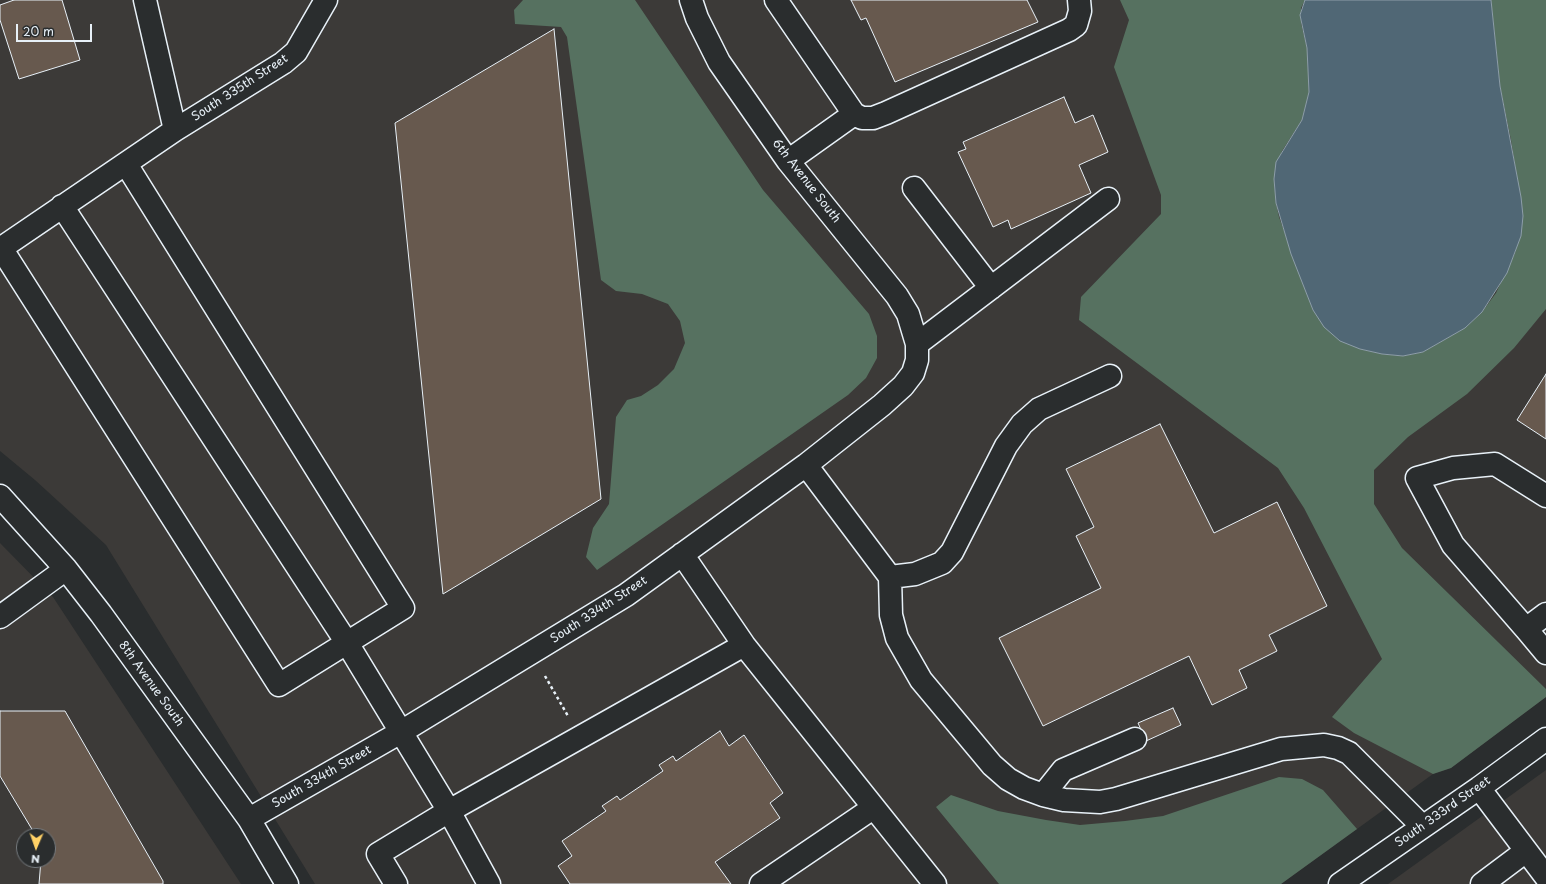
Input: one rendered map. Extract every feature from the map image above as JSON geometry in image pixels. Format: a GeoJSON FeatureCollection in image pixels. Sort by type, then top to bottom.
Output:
{"type":"FeatureCollection","features":[{"type":"Feature","properties":{"kind":"street"},"geometry":{"type":"LineString","coordinates":[[145,0],[175,130]]}},
{"type":"Feature","properties":{"kind":"street","name":"South 335th Street"},"geometry":{"type":"LineString","coordinates":[[1,249],[175,130],[244,88],[287,59],[296,52],[326,0]]}},
{"type":"Feature","properties":{"kind":"street","name":"6th Avenue South"},"geometry":{"type":"LineString","coordinates":[[691,0],[697,18],[719,62],[788,161],[897,296],[908,314],[917,352]]}},
{"type":"Feature","properties":{"kind":"street"},"geometry":{"type":"LineString","coordinates":[[776,0],[854,114],[862,118],[873,118],[880,116],[1069,30],[1076,25],[1080,11],[1079,0]]}},
{"type":"Feature","properties":{"kind":"street"},"geometry":{"type":"LineString","coordinates":[[788,161],[854,114]]}},
{"type":"Feature","properties":{"kind":"street"},"geometry":{"type":"LineString","coordinates":[[1,249],[279,685],[403,608],[126,164]]}},
{"type":"Feature","properties":{"kind":"street"},"geometry":{"type":"LineString","coordinates":[[914,188],[991,288]]}},
{"type":"Feature","properties":{"kind":"street"},"geometry":{"type":"LineString","coordinates":[[917,352],[991,288],[1108,199]]}},
{"type":"Feature","properties":{"kind":"street"},"geometry":{"type":"LineString","coordinates":[[62,206],[347,643],[449,812],[490,884]]}},
{"type":"Feature","properties":{"kind":"street","name":"South 334th Street"},"geometry":{"type":"LineString","coordinates":[[249,819],[401,732],[626,594],[806,465],[882,405],[903,386],[913,373],[917,352]]}},
{"type":"Feature","properties":{"kind":"street"},"geometry":{"type":"LineString","coordinates":[[890,577],[915,574],[942,563],[952,552],[1006,446],[1022,424],[1039,409],[1110,376]]}},
{"type":"Feature","properties":{"kind":"street"},"geometry":{"type":"LineString","coordinates":[[1546,496],[1495,464],[1453,468],[1417,478],[1453,545],[1546,653]]}},
{"type":"Feature","properties":{"kind":"street"},"geometry":{"type":"LineString","coordinates":[[806,465],[890,577],[891,615],[898,638],[921,680],[992,765],[1008,779],[1024,788],[1043,795],[1064,800],[1100,802],[1116,800],[1281,749],[1324,745],[1338,748],[1349,753],[1422,826]]}},
{"type":"Feature","properties":{"kind":"street","name":"8th Avenue South"},"geometry":{"type":"LineString","coordinates":[[0,496],[66,569],[249,819],[287,884]]}},
{"type":"Feature","properties":{"kind":"street"},"geometry":{"type":"LineString","coordinates":[[682,554],[744,645],[935,884]]}},
{"type":"Feature","properties":{"kind":"street"},"geometry":{"type":"LineString","coordinates":[[0,617],[66,569]]}},
{"type":"Feature","properties":{"kind":"street"},"geometry":{"type":"LineString","coordinates":[[1526,628],[1546,614]]}},
{"type":"Feature","properties":{"kind":"street"},"geometry":{"type":"LineString","coordinates":[[396,884],[378,854],[449,812],[744,645]]}},
{"type":"Feature","properties":{"kind":"street"},"geometry":{"type":"LineString","coordinates":[[1043,795],[1063,770],[1135,739]]}},
{"type":"Feature","properties":{"kind":"street","name":"South 333rd Street"},"geometry":{"type":"LineString","coordinates":[[1340,884],[1479,788],[1546,739]]}},
{"type":"Feature","properties":{"kind":"street"},"geometry":{"type":"LineString","coordinates":[[1479,788],[1546,877]]}},
{"type":"Feature","properties":{"kind":"street"},"geometry":{"type":"LineString","coordinates":[[760,884],[873,808]]}},
{"type":"Feature","properties":{"kind":"street"},"geometry":{"type":"LineString","coordinates":[[1482,884],[1526,851]]}},
{"type":"Feature","properties":{"kind":"path"},"geometry":{"type":"LineString","coordinates":[[545,676],[581,737]]}},
{"type":"Feature","properties":{"kind":"shaded area"},"geometry":{"type":"Polygon","coordinates":[[[0,0],[1546,0],[1546,697],[1451,768],[1433,774],[1281,884],[315,884],[106,545],[35,480],[0,451],[0,0]]]}},
{"type":"Feature","properties":{"kind":"shaded area"},"geometry":{"type":"Polygon","coordinates":[[[0,543],[53,597],[241,884],[0,884],[0,543]]]}},
{"type":"Feature","properties":{"kind":"shaded area"},"geometry":{"type":"Polygon","coordinates":[[[1546,770],[1546,884],[1388,884],[1546,770]]]}},
{"type":"Feature","properties":{"kind":"green space"},"geometry":{"type":"Polygon","coordinates":[[[523,0],[635,0],[763,190],[869,314],[877,336],[877,358],[866,378],[848,395],[597,570],[586,557],[593,528],[609,504],[616,417],[627,400],[641,396],[658,385],[674,369],[685,343],[680,321],[668,304],[642,294],[616,291],[601,280],[567,37],[561,27],[515,24],[514,10],[523,0]]]}},
{"type":"Feature","properties":{"kind":"green space"},"geometry":{"type":"Polygon","coordinates":[[[1120,0],[1305,0],[1301,8],[1301,23],[1307,48],[1309,92],[1302,120],[1282,151],[1274,179],[1279,217],[1313,310],[1360,349],[1382,354],[1403,356],[1423,352],[1465,328],[1482,312],[1496,293],[1515,253],[1523,216],[1511,140],[1500,86],[1491,0],[1546,0],[1546,309],[1514,348],[1467,394],[1408,437],[1374,470],[1374,504],[1402,548],[1546,689],[1546,697],[1451,768],[1433,774],[1354,733],[1332,717],[1382,659],[1304,508],[1278,468],[1079,320],[1081,297],[1161,214],[1161,195],[1114,67],[1129,20],[1120,0]]]}},
{"type":"Feature","properties":{"kind":"green space"},"geometry":{"type":"Polygon","coordinates":[[[1279,777],[1302,779],[1323,790],[1357,829],[1281,884],[999,884],[936,807],[951,795],[998,811],[1080,825],[1163,816],[1279,777]]]}},
{"type":"Feature","properties":{"kind":"water"},"geometry":{"type":"Polygon","coordinates":[[[1305,0],[1491,0],[1500,86],[1521,197],[1523,216],[1521,236],[1507,273],[1482,312],[1465,328],[1423,352],[1403,356],[1382,354],[1360,349],[1340,341],[1324,327],[1313,310],[1291,254],[1276,203],[1274,179],[1276,162],[1302,120],[1309,92],[1307,48],[1300,15],[1305,0]]]}},
{"type":"Feature","properties":{"kind":"building"},"geometry":{"type":"Polygon","coordinates":[[[14,0],[62,0],[80,60],[19,79],[0,20],[0,5],[14,0]]]}},
{"type":"Feature","properties":{"kind":"building"},"geometry":{"type":"Polygon","coordinates":[[[851,0],[1027,0],[1038,22],[895,82],[866,18],[861,20],[851,0]]]}},
{"type":"Feature","properties":{"kind":"building"},"geometry":{"type":"Polygon","coordinates":[[[554,29],[601,499],[443,594],[395,123],[554,29]]]}},
{"type":"Feature","properties":{"kind":"building"},"geometry":{"type":"Polygon","coordinates":[[[1064,97],[1075,123],[1093,115],[1108,152],[1079,165],[1091,193],[1011,229],[1008,220],[993,227],[958,152],[966,149],[963,142],[1064,97]]]}},
{"type":"Feature","properties":{"kind":"building"},"geometry":{"type":"Polygon","coordinates":[[[1546,374],[1546,439],[1517,420],[1546,374]]]}},
{"type":"Feature","properties":{"kind":"building"},"geometry":{"type":"Polygon","coordinates":[[[1160,424],[1214,533],[1277,502],[1327,606],[1269,635],[1277,651],[1239,670],[1247,688],[1212,705],[1189,656],[1043,726],[999,638],[1101,588],[1076,536],[1094,527],[1066,469],[1160,424]]]}},
{"type":"Feature","properties":{"kind":"building"},"geometry":{"type":"Polygon","coordinates":[[[1173,708],[1181,725],[1146,741],[1138,723],[1173,708]]]}},
{"type":"Feature","properties":{"kind":"building"},"geometry":{"type":"Polygon","coordinates":[[[0,711],[65,711],[163,881],[163,884],[39,884],[40,868],[56,868],[56,828],[31,828],[0,776],[0,711]]]}},
{"type":"Feature","properties":{"kind":"building"},"geometry":{"type":"Polygon","coordinates":[[[720,731],[729,746],[744,735],[783,793],[770,803],[780,818],[715,862],[731,884],[570,884],[558,866],[572,856],[562,841],[606,811],[602,806],[617,796],[620,800],[663,771],[659,765],[673,756],[676,761],[720,731]]]}}]}
